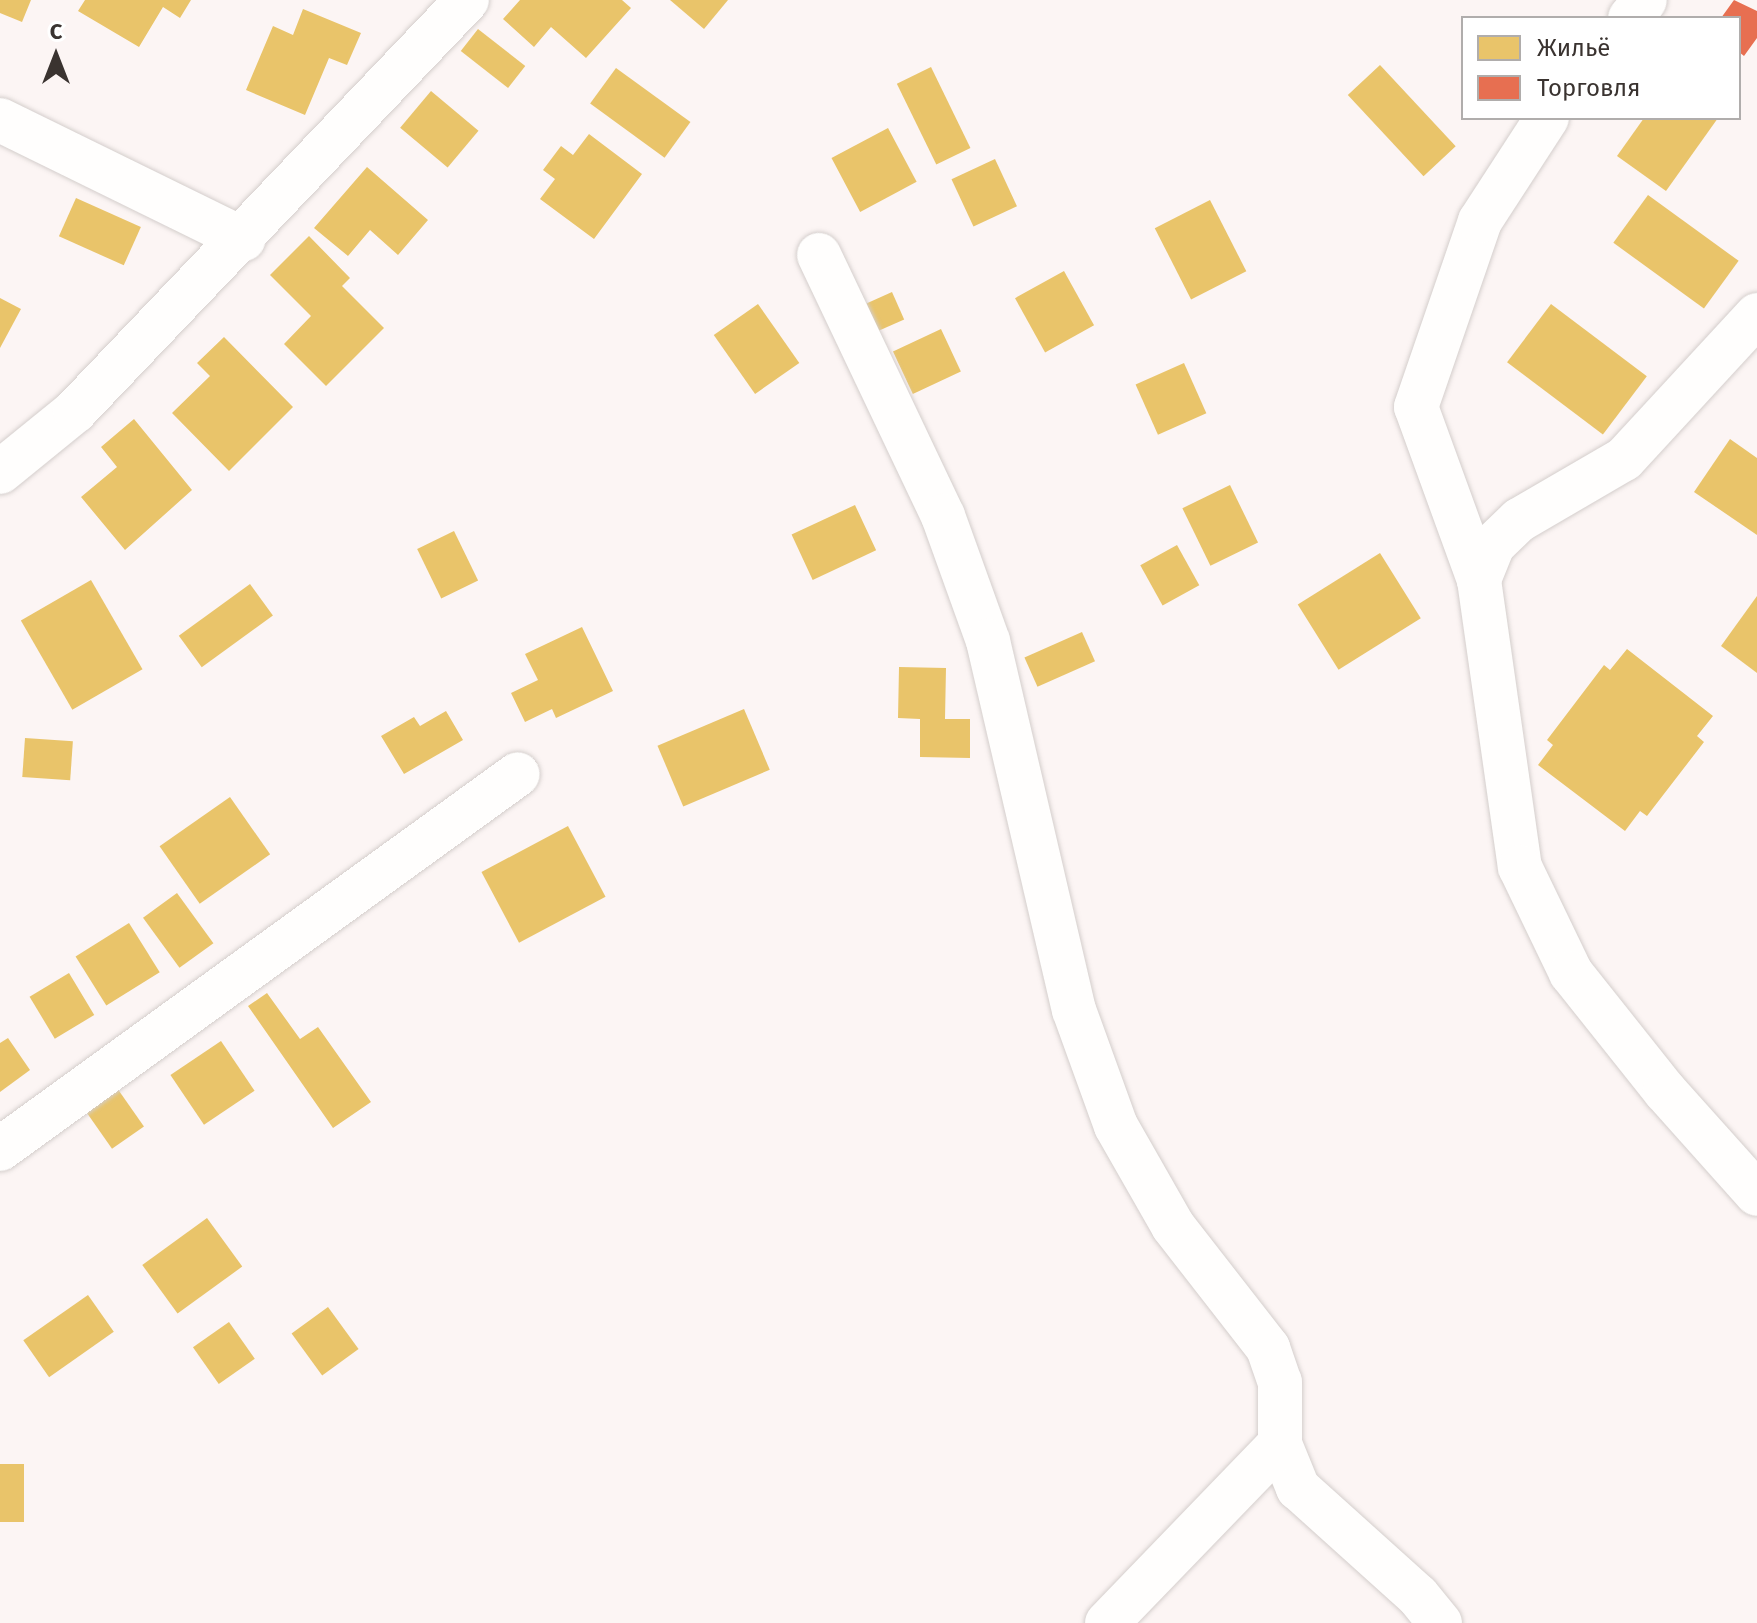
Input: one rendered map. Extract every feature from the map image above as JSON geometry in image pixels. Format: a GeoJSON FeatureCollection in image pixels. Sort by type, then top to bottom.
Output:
{"type":"FeatureCollection","features":[{"type":"Feature","properties":{"kind":"street"},"geometry":{"type":"LineString","coordinates":[[0,472],[75,411],[243,239],[467,0]]}},
{"type":"Feature","properties":{"kind":"street"},"geometry":{"type":"LineString","coordinates":[[1632,16],[1645,0]]}},
{"type":"Feature","properties":{"kind":"street"},"geometry":{"type":"LineString","coordinates":[[0,120],[243,239]]}},
{"type":"Feature","properties":{"kind":"street"},"geometry":{"type":"LineString","coordinates":[[1546,120],[1480,221],[1416,407],[1479,580],[1520,867],[1571,973],[1665,1091],[1757,1194]]}},
{"type":"Feature","properties":{"kind":"street"},"geometry":{"type":"LineString","coordinates":[[819,255],[943,516],[988,641],[1074,1010],[1116,1126],[1173,1226],[1268,1348],[1280,1382],[1280,1444],[1298,1488],[1418,1596],[1440,1623]]}},
{"type":"Feature","properties":{"kind":"street"},"geometry":{"type":"LineString","coordinates":[[1479,580],[1493,545],[1519,520],[1624,459],[1757,315]]}},
{"type":"Feature","properties":{"kind":"street"},"geometry":{"type":"LineString","coordinates":[[0,1149],[518,774]]}},
{"type":"Feature","properties":{"kind":"street"},"geometry":{"type":"LineString","coordinates":[[1107,1623],[1280,1444]]}},
{"type":"Feature","properties":{"kind":"building: Жильё"},"geometry":{"type":"Polygon","coordinates":[[[0,0],[31,0],[22,22],[0,13],[0,0]]]}},
{"type":"Feature","properties":{"kind":"building: Жильё"},"geometry":{"type":"Polygon","coordinates":[[[85,0],[191,0],[180,18],[163,7],[139,47],[78,11],[85,0]]]}},
{"type":"Feature","properties":{"kind":"building: Жильё"},"geometry":{"type":"Polygon","coordinates":[[[520,0],[622,0],[631,8],[586,58],[551,27],[534,47],[503,19],[520,0]]]}},
{"type":"Feature","properties":{"kind":"building: Жильё"},"geometry":{"type":"Polygon","coordinates":[[[670,0],[728,0],[704,29],[670,0]]]}},
{"type":"Feature","properties":{"kind":"building: Жильё"},"geometry":{"type":"Polygon","coordinates":[[[303,9],[361,33],[347,65],[329,58],[305,115],[246,90],[273,26],[293,35],[303,9]]]}},
{"type":"Feature","properties":{"kind":"building: Жильё"},"geometry":{"type":"Polygon","coordinates":[[[478,29],[525,66],[508,88],[461,51],[478,29]]]}},
{"type":"Feature","properties":{"kind":"building: Жильё"},"geometry":{"type":"Polygon","coordinates":[[[1380,65],[1456,146],[1424,176],[1348,95],[1380,65]]]}},
{"type":"Feature","properties":{"kind":"building: Жильё"},"geometry":{"type":"Polygon","coordinates":[[[931,67],[970,148],[936,165],[897,84],[931,67]]]}},
{"type":"Feature","properties":{"kind":"building: Жильё"},"geometry":{"type":"Polygon","coordinates":[[[616,68],[690,122],[665,158],[590,104],[616,68]]]}},
{"type":"Feature","properties":{"kind":"building: Жильё"},"geometry":{"type":"Polygon","coordinates":[[[431,91],[478,131],[448,168],[400,128],[431,91]]]}},
{"type":"Feature","properties":{"kind":"building: Жильё"},"geometry":{"type":"Polygon","coordinates":[[[1643,120],[1717,120],[1666,191],[1617,156],[1643,120]]]}},
{"type":"Feature","properties":{"kind":"building: Жильё"},"geometry":{"type":"Polygon","coordinates":[[[888,128],[917,182],[860,212],[831,158],[888,128]]]}},
{"type":"Feature","properties":{"kind":"building: Жильё"},"geometry":{"type":"Polygon","coordinates":[[[589,134],[642,174],[594,239],[540,199],[555,179],[543,170],[561,146],[573,155],[589,134]]]}},
{"type":"Feature","properties":{"kind":"building: Жильё"},"geometry":{"type":"Polygon","coordinates":[[[995,159],[1017,206],[973,226],[951,179],[995,159]]]}},
{"type":"Feature","properties":{"kind":"building: Жильё"},"geometry":{"type":"Polygon","coordinates":[[[367,167],[428,220],[398,255],[370,230],[348,256],[314,228],[367,167]]]}},
{"type":"Feature","properties":{"kind":"building: Жильё"},"geometry":{"type":"Polygon","coordinates":[[[1648,195],[1739,261],[1704,309],[1613,243],[1648,195]]]}},
{"type":"Feature","properties":{"kind":"building: Жильё"},"geometry":{"type":"Polygon","coordinates":[[[76,198],[141,227],[124,265],[59,236],[76,198]]]}},
{"type":"Feature","properties":{"kind":"building: Жильё"},"geometry":{"type":"Polygon","coordinates":[[[1210,200],[1246,271],[1191,299],[1155,228],[1210,200]]]}},
{"type":"Feature","properties":{"kind":"building: Жильё"},"geometry":{"type":"Polygon","coordinates":[[[309,236],[350,278],[342,286],[384,328],[326,386],[284,344],[311,316],[270,275],[309,236]]]}},
{"type":"Feature","properties":{"kind":"building: Жильё"},"geometry":{"type":"Polygon","coordinates":[[[1064,271],[1094,325],[1045,352],[1015,298],[1064,271]]]}},
{"type":"Feature","properties":{"kind":"building: Жильё"},"geometry":{"type":"Polygon","coordinates":[[[892,292],[904,319],[879,331],[866,303],[892,292]]]}},
{"type":"Feature","properties":{"kind":"building: Жильё"},"geometry":{"type":"Polygon","coordinates":[[[0,298],[21,309],[0,348],[0,298]]]}},
{"type":"Feature","properties":{"kind":"building: Жильё"},"geometry":{"type":"Polygon","coordinates":[[[758,304],[799,363],[755,394],[714,335],[758,304]]]}},
{"type":"Feature","properties":{"kind":"building: Жильё"},"geometry":{"type":"Polygon","coordinates":[[[1551,304],[1647,376],[1603,435],[1507,362],[1551,304]]]}},
{"type":"Feature","properties":{"kind":"building: Жильё"},"geometry":{"type":"Polygon","coordinates":[[[941,329],[961,372],[913,394],[893,351],[941,329]]]}},
{"type":"Feature","properties":{"kind":"building: Жильё"},"geometry":{"type":"Polygon","coordinates":[[[224,337],[293,407],[229,471],[172,413],[210,376],[197,363],[224,337]]]}},
{"type":"Feature","properties":{"kind":"building: Жильё"},"geometry":{"type":"Polygon","coordinates":[[[1184,363],[1206,413],[1158,435],[1136,385],[1184,363]]]}},
{"type":"Feature","properties":{"kind":"building: Жильё"},"geometry":{"type":"Polygon","coordinates":[[[134,419],[192,490],[125,550],[81,497],[117,467],[101,447],[134,419]]]}},
{"type":"Feature","properties":{"kind":"building: Жильё"},"geometry":{"type":"Polygon","coordinates":[[[1730,439],[1757,458],[1757,535],[1694,492],[1730,439]]]}},
{"type":"Feature","properties":{"kind":"building: Жильё"},"geometry":{"type":"Polygon","coordinates":[[[1230,485],[1258,543],[1210,566],[1182,508],[1230,485]]]}},
{"type":"Feature","properties":{"kind":"building: Жильё"},"geometry":{"type":"Polygon","coordinates":[[[855,505],[876,550],[813,580],[792,535],[855,505]]]}},
{"type":"Feature","properties":{"kind":"building: Жильё"},"geometry":{"type":"Polygon","coordinates":[[[454,531],[478,580],[441,598],[417,549],[454,531]]]}},
{"type":"Feature","properties":{"kind":"building: Жильё"},"geometry":{"type":"Polygon","coordinates":[[[1177,545],[1199,585],[1163,606],[1140,565],[1177,545]]]}},
{"type":"Feature","properties":{"kind":"building: Жильё"},"geometry":{"type":"Polygon","coordinates":[[[1380,553],[1421,618],[1339,670],[1298,604],[1380,553]]]}},
{"type":"Feature","properties":{"kind":"building: Жильё"},"geometry":{"type":"Polygon","coordinates":[[[91,580],[142,669],[72,710],[21,620],[91,580]]]}},
{"type":"Feature","properties":{"kind":"building: Жильё"},"geometry":{"type":"Polygon","coordinates":[[[250,584],[273,616],[202,667],[179,636],[250,584]]]}},
{"type":"Feature","properties":{"kind":"building: Жильё"},"geometry":{"type":"Polygon","coordinates":[[[1757,596],[1757,673],[1721,646],[1757,596]]]}},
{"type":"Feature","properties":{"kind":"building: Жильё"},"geometry":{"type":"Polygon","coordinates":[[[582,627],[613,691],[556,718],[552,709],[525,722],[511,693],[538,680],[525,654],[582,627]]]}},
{"type":"Feature","properties":{"kind":"building: Жильё"},"geometry":{"type":"Polygon","coordinates":[[[1082,632],[1095,661],[1037,687],[1024,658],[1082,632]]]}},
{"type":"Feature","properties":{"kind":"building: Жильё"},"geometry":{"type":"Polygon","coordinates":[[[1627,649],[1713,716],[1697,736],[1704,742],[1647,816],[1640,811],[1625,831],[1538,765],[1553,745],[1547,740],[1604,665],[1610,670],[1627,649]]]}},
{"type":"Feature","properties":{"kind":"building: Жильё"},"geometry":{"type":"Polygon","coordinates":[[[899,667],[946,668],[945,719],[970,719],[970,758],[920,757],[920,719],[898,718],[899,667]]]}},
{"type":"Feature","properties":{"kind":"building: Жильё"},"geometry":{"type":"Polygon","coordinates":[[[744,709],[770,770],[683,806],[657,746],[744,709]]]}},
{"type":"Feature","properties":{"kind":"building: Жильё"},"geometry":{"type":"Polygon","coordinates":[[[446,711],[463,740],[404,774],[381,736],[414,717],[420,726],[446,711]]]}},
{"type":"Feature","properties":{"kind":"building: Жильё"},"geometry":{"type":"Polygon","coordinates":[[[25,738],[73,741],[70,780],[22,777],[25,738]]]}},
{"type":"Feature","properties":{"kind":"building: Жильё"},"geometry":{"type":"Polygon","coordinates":[[[230,797],[270,854],[200,904],[160,846],[230,797]]]}},
{"type":"Feature","properties":{"kind":"building: Жильё"},"geometry":{"type":"Polygon","coordinates":[[[568,826],[606,897],[519,943],[481,872],[568,826]]]}},
{"type":"Feature","properties":{"kind":"building: Жильё"},"geometry":{"type":"Polygon","coordinates":[[[177,893],[213,943],[179,968],[143,918],[177,893]]]}},
{"type":"Feature","properties":{"kind":"building: Жильё"},"geometry":{"type":"Polygon","coordinates":[[[129,923],[160,972],[106,1006],[76,956],[129,923]]]}},
{"type":"Feature","properties":{"kind":"building: Жильё"},"geometry":{"type":"Polygon","coordinates":[[[69,973],[94,1015],[55,1039],[30,997],[69,973]]]}},
{"type":"Feature","properties":{"kind":"building: Жильё"},"geometry":{"type":"Polygon","coordinates":[[[267,993],[300,1039],[318,1027],[371,1102],[333,1128],[248,1006],[267,993]]]}},
{"type":"Feature","properties":{"kind":"building: Жильё"},"geometry":{"type":"Polygon","coordinates":[[[8,1038],[30,1070],[0,1092],[0,1043],[8,1038]]]}},
{"type":"Feature","properties":{"kind":"building: Жильё"},"geometry":{"type":"Polygon","coordinates":[[[221,1041],[255,1091],[204,1125],[170,1075],[221,1041]]]}},
{"type":"Feature","properties":{"kind":"building: Жильё"},"geometry":{"type":"Polygon","coordinates":[[[117,1088],[144,1127],[112,1149],[85,1110],[117,1088]]]}},
{"type":"Feature","properties":{"kind":"building: Жильё"},"geometry":{"type":"Polygon","coordinates":[[[207,1218],[242,1267],[178,1314],[142,1265],[207,1218]]]}},
{"type":"Feature","properties":{"kind":"building: Жильё"},"geometry":{"type":"Polygon","coordinates":[[[88,1295],[114,1332],[49,1377],[23,1340],[88,1295]]]}},
{"type":"Feature","properties":{"kind":"building: Жильё"},"geometry":{"type":"Polygon","coordinates":[[[328,1307],[359,1349],[322,1376],[292,1333],[328,1307]]]}},
{"type":"Feature","properties":{"kind":"building: Жильё"},"geometry":{"type":"Polygon","coordinates":[[[229,1322],[255,1359],[219,1384],[193,1347],[229,1322]]]}},
{"type":"Feature","properties":{"kind":"building: Жильё"},"geometry":{"type":"Polygon","coordinates":[[[0,1464],[24,1464],[24,1522],[0,1522],[0,1464]]]}},
{"type":"Feature","properties":{"kind":"building: Торговля"},"geometry":{"type":"Polygon","coordinates":[[[1734,0],[1757,11],[1757,38],[1744,56],[1741,54],[1741,16],[1722,16],[1734,0]]]}}]}
